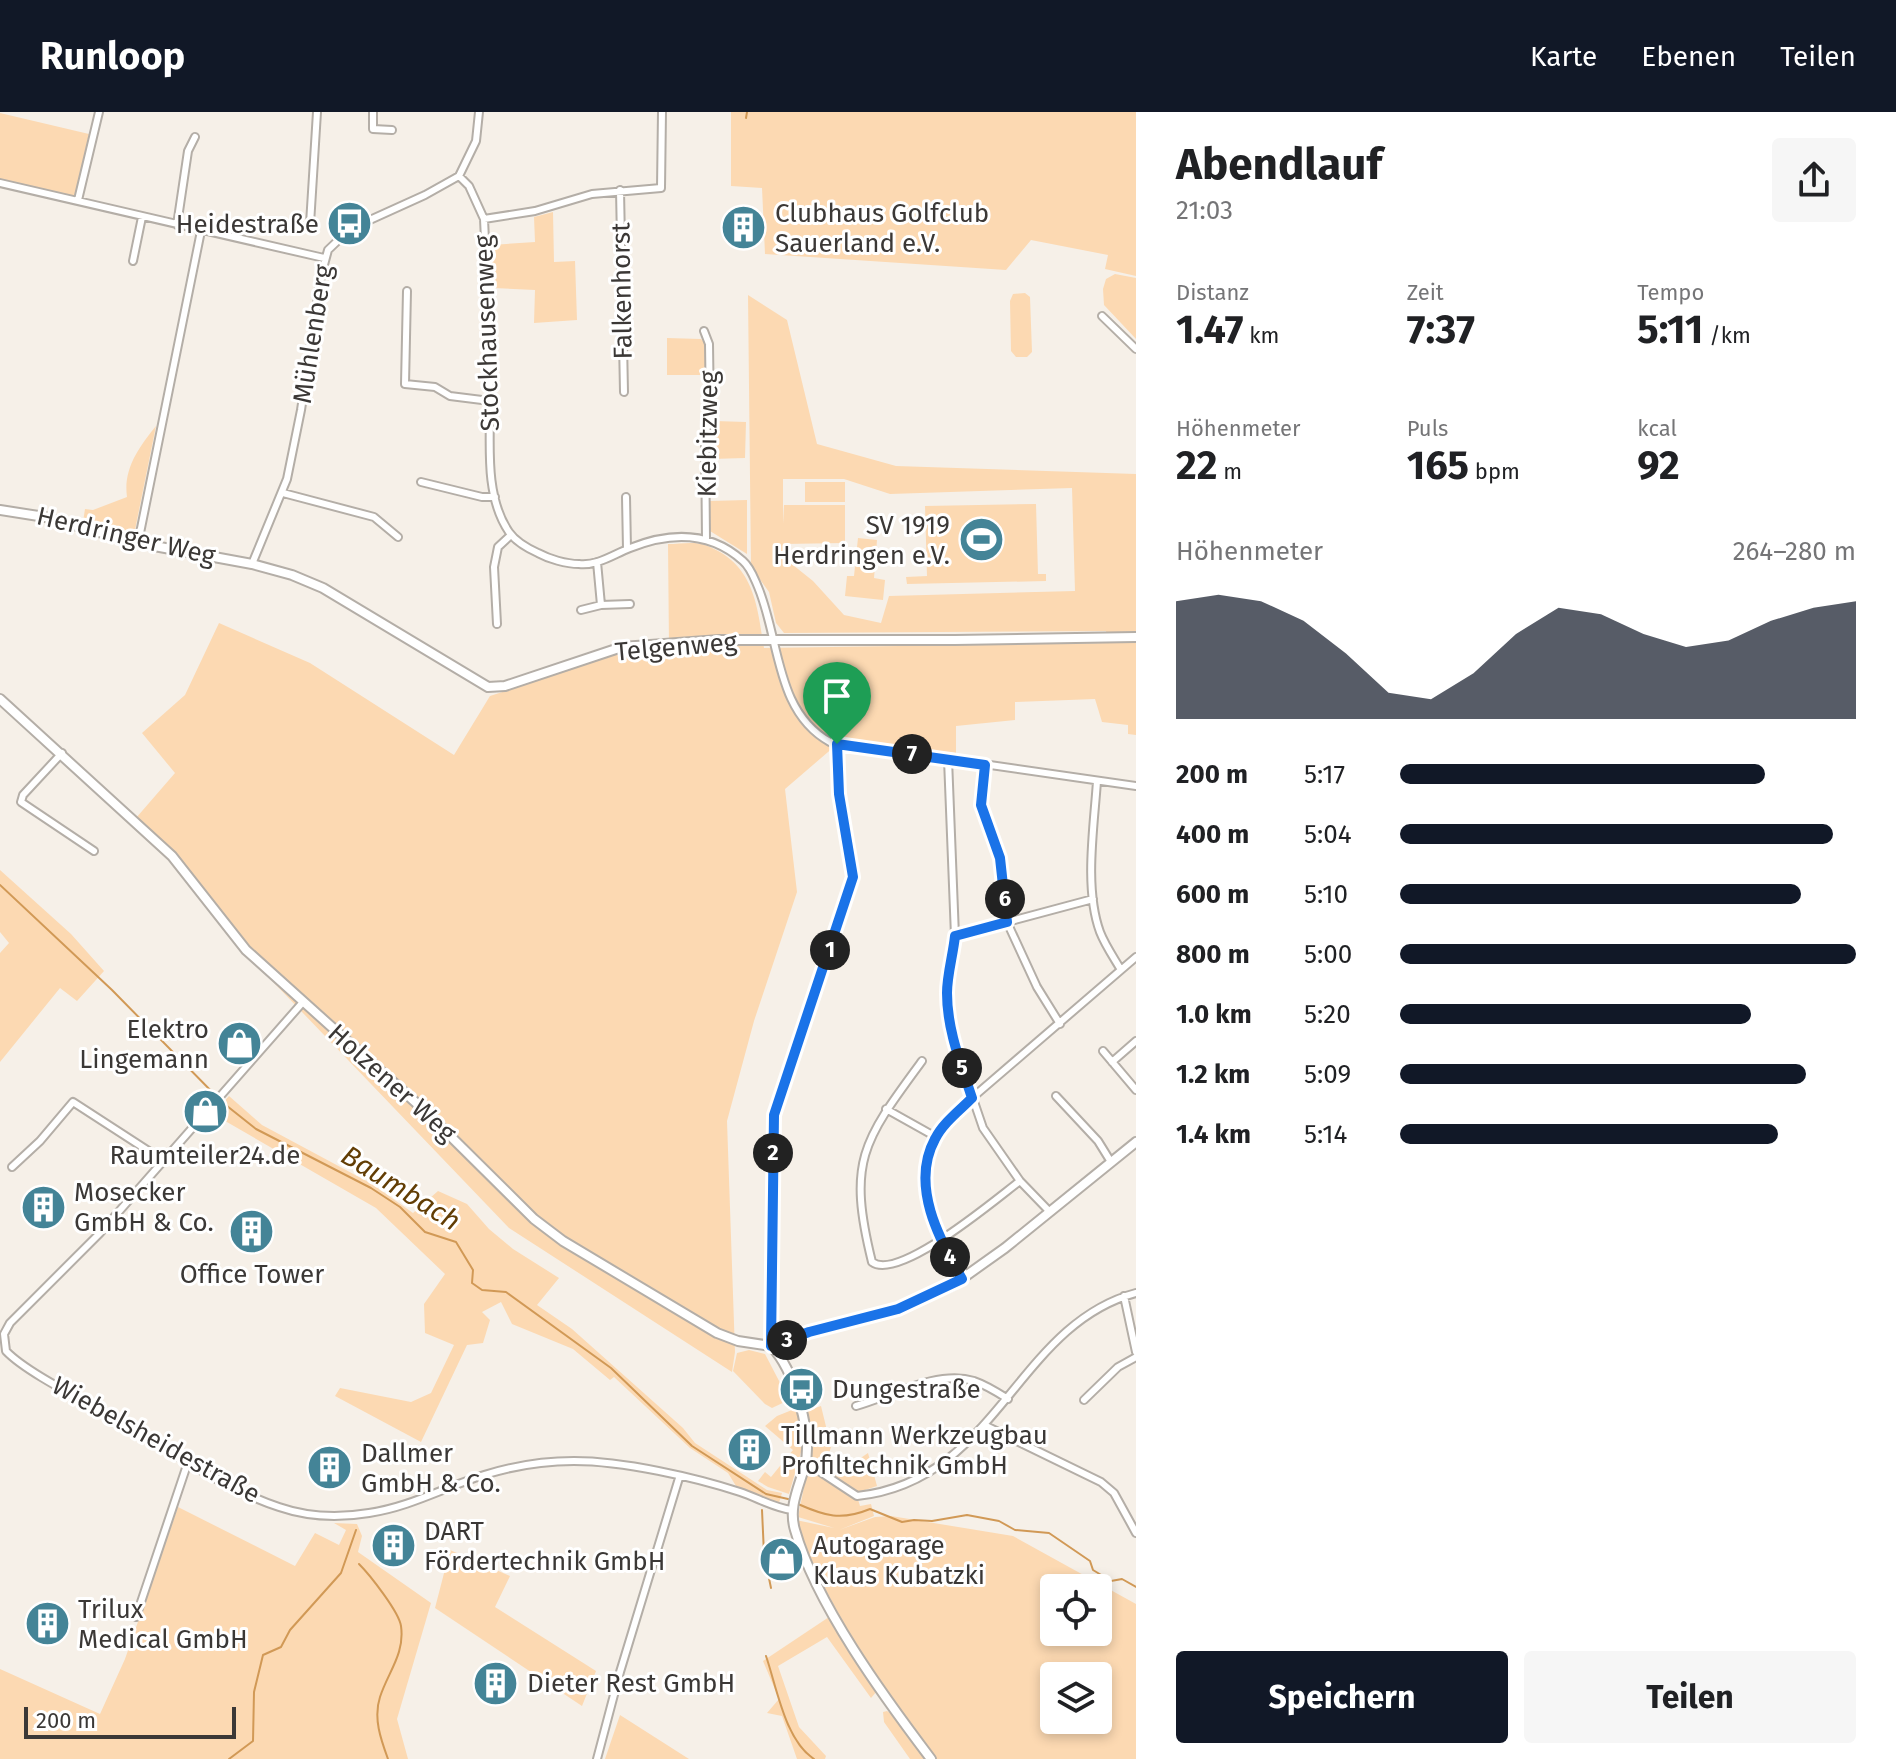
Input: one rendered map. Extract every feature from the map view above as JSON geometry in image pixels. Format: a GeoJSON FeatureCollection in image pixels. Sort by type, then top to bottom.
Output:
{"type":"FeatureCollection","features":[{"type":"Feature","properties":{"kind":"main road","name":"Herdringer Weg"},"geometry":{"type":"LineString","coordinates":[[0,510],[45,517],[138,543],[252,564]]}},
{"type":"Feature","properties":{"kind":"main road","name":"Telgenweg"},"geometry":{"type":"LineString","coordinates":[[252,564],[323,588],[488,687],[505,686],[622,647],[720,640],[1136,637]]}},
{"type":"Feature","properties":{"kind":"main road","name":"Holzener Weg"},"geometry":{"type":"LineString","coordinates":[[0,699],[172,856],[238,941],[423,1109],[550,1232],[717,1333],[738,1341],[771,1346]]}},
{"type":"Feature","properties":{"kind":"main road"},"geometry":{"type":"LineString","coordinates":[[931,1759],[824,1600],[795,1532],[792,1510],[808,1445],[805,1421],[782,1362],[771,1346],[809,1332],[898,1309],[962,1279],[1136,1142]]}},
{"type":"Feature","properties":{"kind":"street"},"geometry":{"type":"LineString","coordinates":[[78,200],[99,112]]}},
{"type":"Feature","properties":{"kind":"street"},"geometry":{"type":"LineString","coordinates":[[310,224],[317,112]]}},
{"type":"Feature","properties":{"kind":"street"},"geometry":{"type":"LineString","coordinates":[[373,112],[373,129],[392,130]]}},
{"type":"Feature","properties":{"kind":"street"},"geometry":{"type":"LineString","coordinates":[[459,176],[476,141],[479,112]]}},
{"type":"Feature","properties":{"kind":"street"},"geometry":{"type":"LineString","coordinates":[[484,219],[535,211],[592,194],[661,188],[661,112]]}},
{"type":"Feature","properties":{"kind":"street"},"geometry":{"type":"LineString","coordinates":[[177,225],[188,151],[195,137]]}},
{"type":"Feature","properties":{"kind":"street","name":"Stockhausenweg"},"geometry":{"type":"LineString","coordinates":[[459,176],[469,186],[484,219],[495,497],[511,535]]}},
{"type":"Feature","properties":{"kind":"street","name":"Mühlenberg"},"geometry":{"type":"LineString","coordinates":[[252,564],[283,493],[301,410],[324,258],[328,250],[343,233],[443,187],[459,176]]}},
{"type":"Feature","properties":{"kind":"street"},"geometry":{"type":"LineString","coordinates":[[0,183],[324,258]]}},
{"type":"Feature","properties":{"kind":"street","name":"Falkenhorst"},"geometry":{"type":"LineString","coordinates":[[620,190],[624,392]]}},
{"type":"Feature","properties":{"kind":"street"},"geometry":{"type":"LineString","coordinates":[[133,261],[142,217]]}},
{"type":"Feature","properties":{"kind":"street"},"geometry":{"type":"LineString","coordinates":[[138,543],[201,231]]}},
{"type":"Feature","properties":{"kind":"street"},"geometry":{"type":"LineString","coordinates":[[407,291],[405,384],[435,387],[450,396],[490,401]]}},
{"type":"Feature","properties":{"kind":"street"},"geometry":{"type":"LineString","coordinates":[[1102,316],[1136,349]]}},
{"type":"Feature","properties":{"kind":"street","name":"Kiebitzweg"},"geometry":{"type":"LineString","coordinates":[[704,331],[709,344],[710,414],[705,436],[706,539]]}},
{"type":"Feature","properties":{"kind":"street"},"geometry":{"type":"LineString","coordinates":[[421,482],[482,497],[495,497]]}},
{"type":"Feature","properties":{"kind":"street"},"geometry":{"type":"LineString","coordinates":[[283,493],[374,517],[398,537]]}},
{"type":"Feature","properties":{"kind":"street"},"geometry":{"type":"LineString","coordinates":[[626,497],[627,549]]}},
{"type":"Feature","properties":{"kind":"street"},"geometry":{"type":"LineString","coordinates":[[497,624],[494,567],[498,547],[511,535],[524,546],[550,559],[578,565],[597,562],[627,549],[675,536],[706,539],[731,550],[748,566],[765,605],[786,683],[800,717],[814,732],[837,744],[1136,786]]}},
{"type":"Feature","properties":{"kind":"street"},"geometry":{"type":"LineString","coordinates":[[597,562],[601,605]]}},
{"type":"Feature","properties":{"kind":"street"},"geometry":{"type":"LineString","coordinates":[[581,610],[601,605],[630,604]]}},
{"type":"Feature","properties":{"kind":"street"},"geometry":{"type":"LineString","coordinates":[[771,1346],[774,1115],[853,877],[839,794],[837,744]]}},
{"type":"Feature","properties":{"kind":"street"},"geometry":{"type":"LineString","coordinates":[[62,753],[23,795],[21,802],[94,851]]}},
{"type":"Feature","properties":{"kind":"street"},"geometry":{"type":"LineString","coordinates":[[948,759],[955,936],[947,991],[952,1037],[989,1139],[1020,1181],[1049,1211]]}},
{"type":"Feature","properties":{"kind":"street"},"geometry":{"type":"LineString","coordinates":[[985,765],[981,805],[1000,858],[1007,922],[1037,987],[1060,1024]]}},
{"type":"Feature","properties":{"kind":"street"},"geometry":{"type":"LineString","coordinates":[[1097,781],[1093,899],[1100,932],[1121,970]]}},
{"type":"Feature","properties":{"kind":"street"},"geometry":{"type":"LineString","coordinates":[[955,936],[1093,899]]}},
{"type":"Feature","properties":{"kind":"street"},"geometry":{"type":"LineString","coordinates":[[962,1279],[941,1241],[929,1202],[925,1162],[936,1137],[972,1098],[1136,957]]}},
{"type":"Feature","properties":{"kind":"street","name":"Wiebelsheidestraße"},"geometry":{"type":"LineString","coordinates":[[303,1002],[100,1233],[10,1323],[4,1334],[3,1350],[188,1462],[260,1500],[300,1513],[355,1515],[391,1509],[485,1475],[549,1462],[615,1463],[740,1492],[792,1510]]}},
{"type":"Feature","properties":{"kind":"street"},"geometry":{"type":"LineString","coordinates":[[1112,1062],[1136,1041]]}},
{"type":"Feature","properties":{"kind":"street"},"geometry":{"type":"LineString","coordinates":[[1103,1051],[1136,1090]]}},
{"type":"Feature","properties":{"kind":"street"},"geometry":{"type":"LineString","coordinates":[[922,1061],[886,1109],[865,1147],[861,1210],[872,1262],[881,1266],[917,1254],[941,1241],[1020,1181]]}},
{"type":"Feature","properties":{"kind":"street"},"geometry":{"type":"LineString","coordinates":[[1056,1096],[1098,1141],[1111,1162]]}},
{"type":"Feature","properties":{"kind":"street"},"geometry":{"type":"LineString","coordinates":[[12,1167],[40,1141],[73,1102],[164,1161]]}},
{"type":"Feature","properties":{"kind":"street"},"geometry":{"type":"LineString","coordinates":[[886,1109],[936,1137]]}},
{"type":"Feature","properties":{"kind":"street"},"geometry":{"type":"LineString","coordinates":[[805,1465],[857,1496],[914,1480],[956,1453],[986,1426],[1044,1354],[1077,1322],[1100,1306],[1136,1293]]}},
{"type":"Feature","properties":{"kind":"street"},"geometry":{"type":"LineString","coordinates":[[1084,1400],[1118,1367],[1136,1355],[1124,1296]]}},
{"type":"Feature","properties":{"kind":"street"},"geometry":{"type":"LineString","coordinates":[[856,1406],[920,1385],[952,1379],[971,1380],[1008,1399]]}},
{"type":"Feature","properties":{"kind":"street"},"geometry":{"type":"LineString","coordinates":[[986,1426],[1101,1482],[1114,1493],[1136,1533]]}},
{"type":"Feature","properties":{"kind":"street"},"geometry":{"type":"LineString","coordinates":[[136,1617],[188,1462]]}},
{"type":"Feature","properties":{"kind":"street"},"geometry":{"type":"LineString","coordinates":[[597,1759],[679,1478]]}},
{"type":"Feature","properties":{"kind":"shaded area"},"geometry":{"type":"Polygon","coordinates":[[[731,112],[1136,112],[1136,276],[1105,269],[1108,255],[1031,240],[1006,270],[765,254],[762,188],[731,186],[731,112]]]}},
{"type":"Feature","properties":{"kind":"shaded area"},"geometry":{"type":"Polygon","coordinates":[[[0,113],[89,134],[75,196],[0,180],[0,113]]]}},
{"type":"Feature","properties":{"kind":"shaded area"},"geometry":{"type":"Polygon","coordinates":[[[553,212],[554,262],[575,261],[577,320],[534,323],[535,290],[494,288],[491,245],[535,242],[534,217],[553,212]]]}},
{"type":"Feature","properties":{"kind":"shaded area"},"geometry":{"type":"Polygon","coordinates":[[[1115,274],[1136,278],[1136,339],[1104,305],[1106,279],[1115,274]]]}},
{"type":"Feature","properties":{"kind":"shaded area"},"geometry":{"type":"Polygon","coordinates":[[[1025,293],[1030,297],[1032,352],[1027,357],[1016,357],[1011,351],[1010,301],[1013,294],[1025,293]]]}},
{"type":"Feature","properties":{"kind":"shaded area"},"geometry":{"type":"Polygon","coordinates":[[[748,295],[787,320],[817,444],[896,466],[1136,474],[1136,735],[1128,734],[1128,725],[1102,722],[1095,699],[1015,702],[1015,720],[956,726],[956,753],[842,740],[785,789],[797,892],[754,1021],[727,1121],[735,1352],[732,1372],[509,1228],[233,940],[136,818],[175,773],[142,733],[185,695],[219,623],[310,663],[454,755],[490,696],[617,654],[669,647],[668,544],[701,544],[734,562],[755,601],[764,648],[1107,643],[1106,631],[784,633],[776,623],[769,592],[751,567],[748,295]],[[783,479],[783,524],[784,505],[845,505],[845,543],[783,544],[783,557],[813,581],[844,615],[881,623],[889,596],[1075,591],[1072,488],[890,494],[844,479],[783,479]]]}},
{"type":"Feature","properties":{"kind":"shaded area"},"geometry":{"type":"Polygon","coordinates":[[[667,338],[701,339],[706,344],[705,375],[667,375],[667,338]]]}},
{"type":"Feature","properties":{"kind":"shaded area"},"geometry":{"type":"Polygon","coordinates":[[[715,421],[746,422],[745,458],[712,459],[710,438],[715,421]]]}},
{"type":"Feature","properties":{"kind":"shaded area"},"geometry":{"type":"Polygon","coordinates":[[[156,426],[135,530],[127,536],[83,522],[85,509],[93,510],[127,497],[130,468],[138,450],[156,426]]]}},
{"type":"Feature","properties":{"kind":"shaded area"},"geometry":{"type":"Polygon","coordinates":[[[805,482],[845,482],[845,502],[805,502],[805,482]]]}},
{"type":"Feature","properties":{"kind":"shaded area"},"geometry":{"type":"Polygon","coordinates":[[[747,500],[747,554],[710,531],[710,501],[747,500]]]}},
{"type":"Feature","properties":{"kind":"shaded area","name":"SV 1919 Herdringen e.V."},"geometry":{"type":"Polygon","coordinates":[[[1036,504],[1038,574],[1046,574],[1046,581],[907,584],[906,577],[927,576],[925,506],[1036,504]]]}},
{"type":"Feature","properties":{"kind":"shaded area"},"geometry":{"type":"Polygon","coordinates":[[[858,538],[877,540],[874,578],[885,580],[883,600],[845,596],[847,576],[854,576],[858,538]]]}},
{"type":"Feature","properties":{"kind":"shaded area"},"geometry":{"type":"Polygon","coordinates":[[[0,870],[71,934],[104,971],[77,1001],[60,988],[0,1062],[0,953],[9,943],[0,932],[0,870]]]}},
{"type":"Feature","properties":{"kind":"shaded area"},"geometry":{"type":"Polygon","coordinates":[[[229,1096],[262,1125],[372,1184],[413,1213],[438,1191],[467,1204],[489,1229],[513,1249],[559,1278],[537,1305],[572,1329],[683,1428],[695,1443],[767,1490],[782,1493],[779,1503],[736,1486],[728,1473],[690,1448],[614,1377],[610,1380],[573,1349],[512,1324],[501,1302],[482,1312],[490,1320],[483,1343],[467,1345],[421,1442],[335,1396],[340,1388],[411,1402],[431,1393],[454,1345],[425,1333],[424,1304],[445,1274],[376,1208],[213,1114],[229,1096]]]}},
{"type":"Feature","properties":{"kind":"shaded area"},"geometry":{"type":"Polygon","coordinates":[[[749,1350],[765,1354],[789,1400],[772,1408],[733,1371],[737,1353],[749,1350]]]}},
{"type":"Feature","properties":{"kind":"shaded area"},"geometry":{"type":"Polygon","coordinates":[[[821,1406],[831,1447],[822,1476],[828,1480],[868,1453],[877,1486],[856,1493],[860,1506],[871,1504],[874,1516],[839,1530],[875,1517],[891,1516],[1013,1536],[1082,1574],[1040,1574],[1040,1646],[1112,1646],[1112,1591],[1136,1604],[1136,1759],[934,1757],[893,1701],[838,1613],[796,1520],[834,1528],[798,1517],[814,1437],[806,1411],[821,1406]]]}},
{"type":"Feature","properties":{"kind":"shaded area"},"geometry":{"type":"Polygon","coordinates":[[[797,1408],[803,1445],[789,1494],[758,1481],[765,1472],[771,1477],[793,1450],[765,1426],[777,1416],[797,1408]]]}},
{"type":"Feature","properties":{"kind":"shaded area"},"geometry":{"type":"Polygon","coordinates":[[[178,1507],[295,1566],[315,1533],[339,1545],[346,1530],[334,1523],[357,1524],[362,1536],[358,1552],[431,1603],[397,1719],[408,1759],[0,1759],[0,1669],[100,1714],[125,1659],[178,1507]]]}},
{"type":"Feature","properties":{"kind":"shaded area"},"geometry":{"type":"Polygon","coordinates":[[[450,1550],[510,1576],[495,1607],[596,1671],[582,1706],[435,1608],[450,1550]]]}},
{"type":"Feature","properties":{"kind":"shaded area"},"geometry":{"type":"Polygon","coordinates":[[[829,1617],[877,1691],[871,1698],[827,1637],[778,1666],[799,1727],[826,1756],[825,1759],[797,1759],[782,1716],[767,1713],[779,1699],[763,1661],[829,1617]]]}},
{"type":"Feature","properties":{"kind":"shaded area"},"geometry":{"type":"Polygon","coordinates":[[[887,1711],[926,1759],[910,1759],[884,1722],[883,1712],[887,1711]]]}},
{"type":"Feature","properties":{"kind":"shaded area"},"geometry":{"type":"Polygon","coordinates":[[[620,1715],[689,1759],[605,1759],[620,1715]]]}},
{"type":"Feature","properties":{"kind":"waterway"},"geometry":{"type":"LineString","coordinates":[[746,118],[747,112]]}},
{"type":"Feature","properties":{"kind":"waterway","name":"Baumbach"},"geometry":{"type":"LineString","coordinates":[[0,885],[112,990],[222,1102],[256,1129],[371,1188],[400,1207],[425,1232],[456,1242],[473,1270],[472,1283],[482,1290],[506,1292],[611,1368],[692,1446],[766,1494],[788,1499]]}},
{"type":"Feature","properties":{"kind":"waterway","name":"Baumbach"},"geometry":{"type":"LineString","coordinates":[[798,1504],[833,1516],[870,1509],[902,1522],[967,1515],[999,1521],[1015,1530],[1049,1533],[1090,1561],[1093,1570],[1111,1581],[1122,1579],[1136,1587]]}},
{"type":"Feature","properties":{"kind":"waterway"},"geometry":{"type":"LineString","coordinates":[[762,1510],[764,1554],[771,1588]]}},
{"type":"Feature","properties":{"kind":"waterway"},"geometry":{"type":"LineString","coordinates":[[229,1759],[253,1741],[254,1692],[263,1655],[281,1647],[290,1630],[341,1573],[356,1530]]}},
{"type":"Feature","properties":{"kind":"waterway"},"geometry":{"type":"LineString","coordinates":[[359,1564],[390,1603],[401,1626],[401,1645],[383,1688],[377,1713],[388,1759]]}},
{"type":"Feature","properties":{"kind":"waterway"},"geometry":{"type":"LineString","coordinates":[[766,1656],[789,1726],[804,1750],[814,1759]]}},
{"type":"Feature","properties":{"kind":"place","name":"Heidestraße"},"geometry":{"type":"Point","coordinates":[350,224]}},
{"type":"Feature","properties":{"kind":"place","name":"Clubhaus Golfclub Sauerland e.V."},"geometry":{"type":"Point","coordinates":[744,228]}},
{"type":"Feature","properties":{"kind":"place","name":"SV 1919 Herdringen e.V."},"geometry":{"type":"Point","coordinates":[981,540]}},
{"type":"Feature","properties":{"kind":"place","name":"Elektro Lingemann"},"geometry":{"type":"Point","coordinates":[240,1044]}},
{"type":"Feature","properties":{"kind":"place","name":"Raumteiler24.de"},"geometry":{"type":"Point","coordinates":[205,1112]}},
{"type":"Feature","properties":{"kind":"place","name":"Mosecker GmbH & Co."},"geometry":{"type":"Point","coordinates":[43,1207]}},
{"type":"Feature","properties":{"kind":"place","name":"Office Tower"},"geometry":{"type":"Point","coordinates":[252,1231]}},
{"type":"Feature","properties":{"kind":"place","name":"Dungestraße"},"geometry":{"type":"Point","coordinates":[801,1389]}},
{"type":"Feature","properties":{"kind":"place","name":"Tillmann Werkzeugbau Profiltechnik GmbH"},"geometry":{"type":"Point","coordinates":[750,1450]}},
{"type":"Feature","properties":{"kind":"place","name":"Dallmer GmbH & Co."},"geometry":{"type":"Point","coordinates":[330,1468]}},
{"type":"Feature","properties":{"kind":"place","name":"DART Fördertechnik GmbH"},"geometry":{"type":"Point","coordinates":[393,1546]}},
{"type":"Feature","properties":{"kind":"place","name":"Autogarage Klaus Kubatzki"},"geometry":{"type":"Point","coordinates":[782,1560]}},
{"type":"Feature","properties":{"kind":"place","name":"Trilux Medical GmbH"},"geometry":{"type":"Point","coordinates":[47,1624]}},
{"type":"Feature","properties":{"kind":"place","name":"Dieter Rest GmbH"},"geometry":{"type":"Point","coordinates":[496,1683]}},
{"type":"Feature","properties":{"kind":"route"},"geometry":{"type":"LineString","coordinates":[[837,744],[985,765],[980,798],[1000,858],[1007,922],[955,936],[947,991],[948,1010],[952,1037],[972,1098],[936,1137],[925,1162],[926,1187],[934,1221],[962,1279],[898,1309],[809,1332],[771,1346],[774,1115],[853,877],[839,794],[837,744]]}}]}
